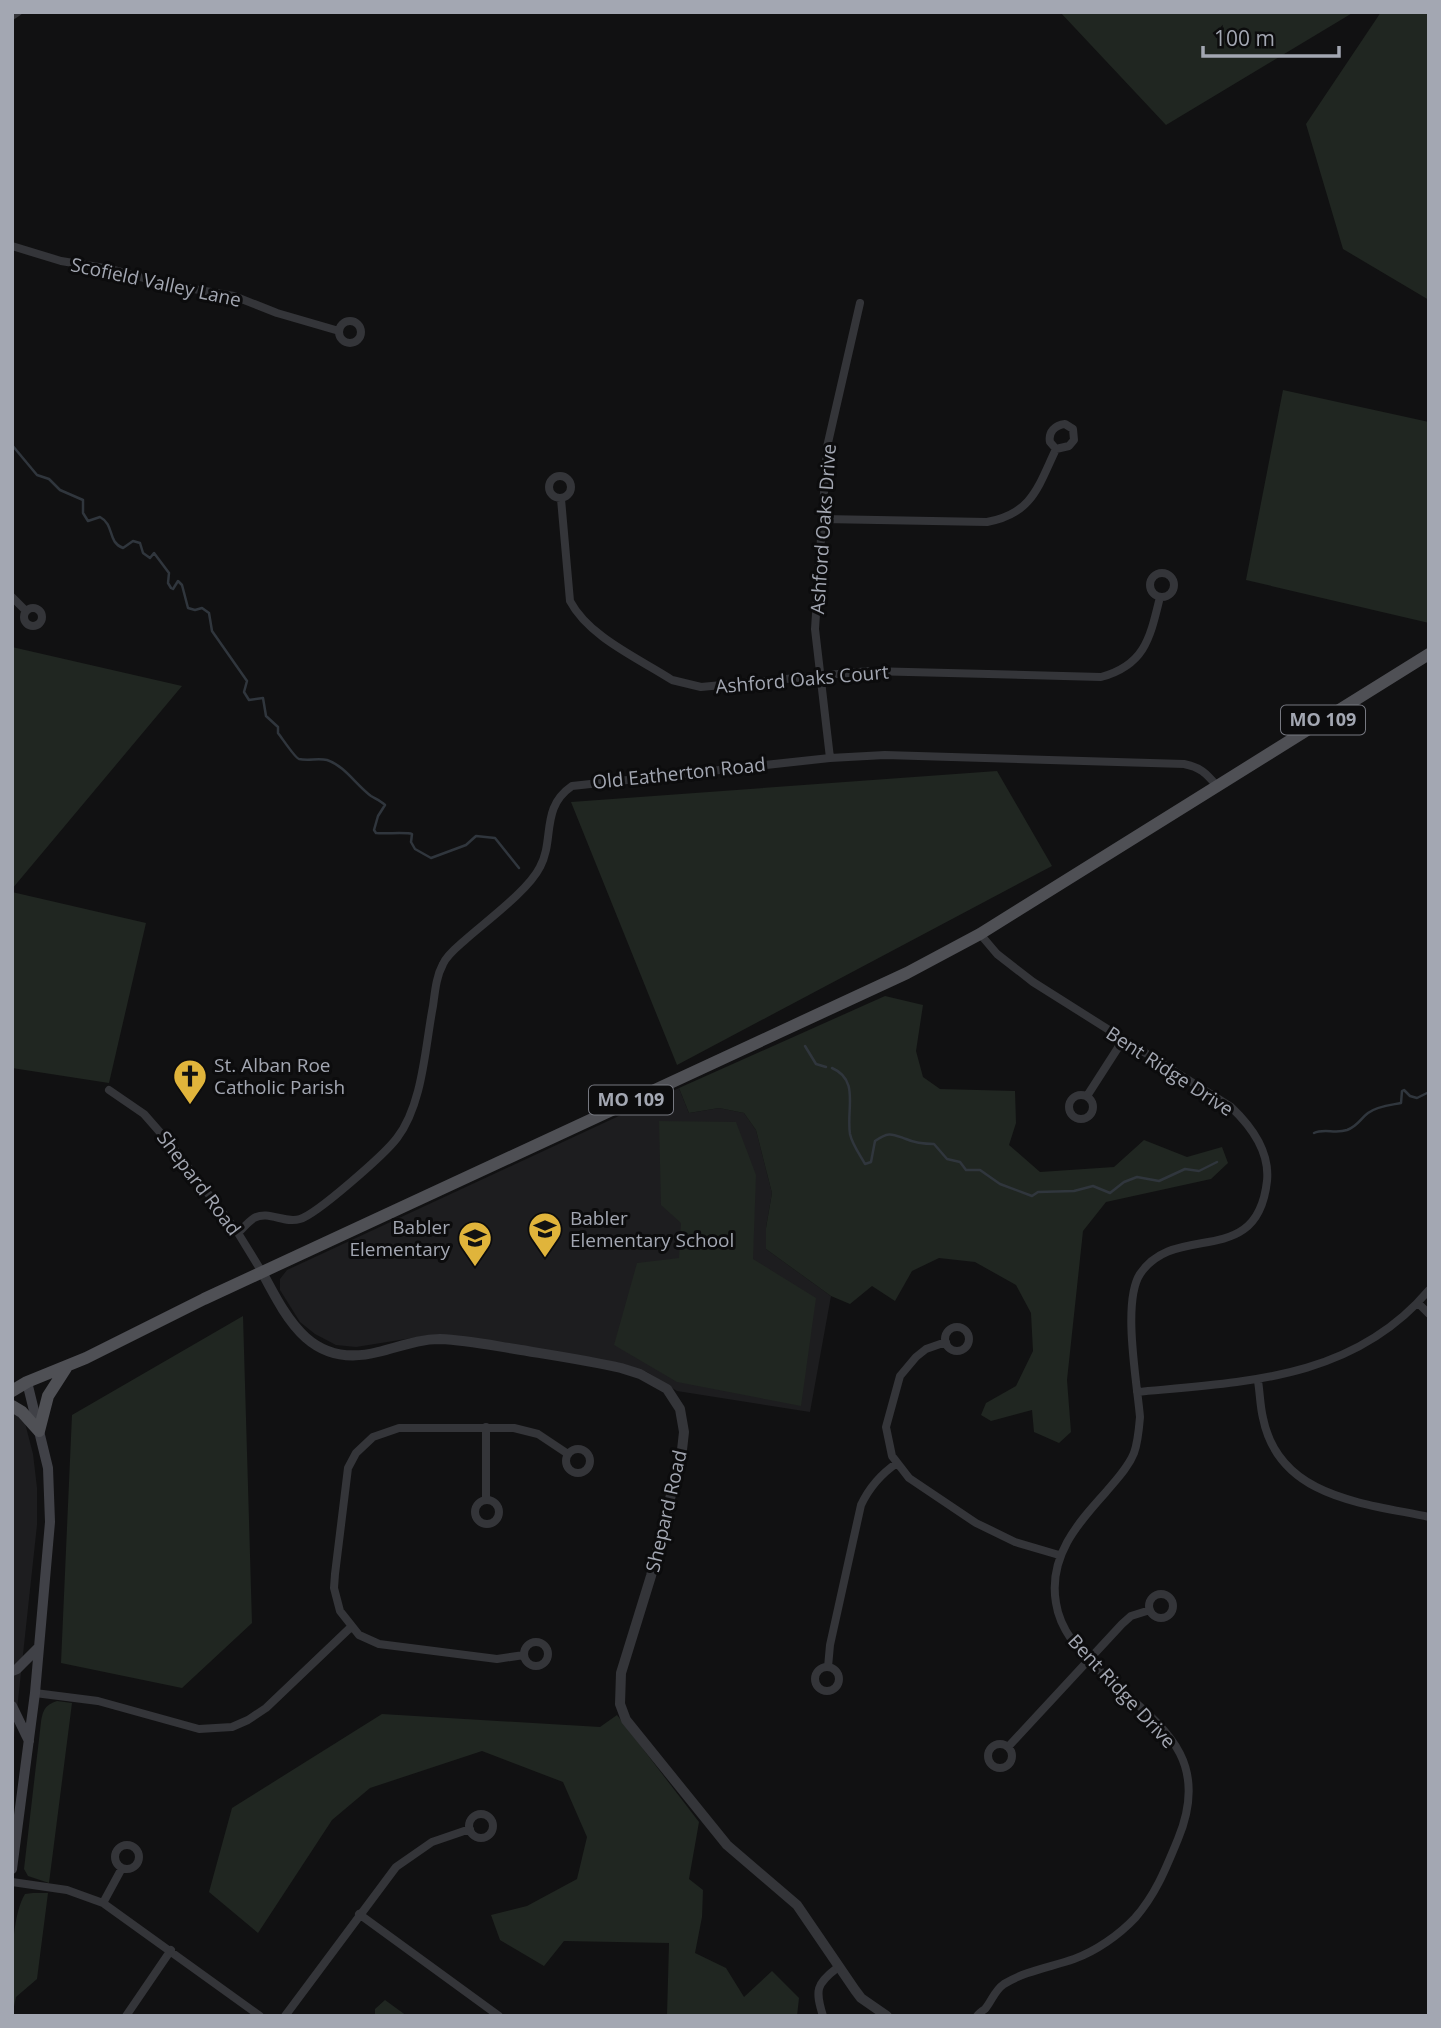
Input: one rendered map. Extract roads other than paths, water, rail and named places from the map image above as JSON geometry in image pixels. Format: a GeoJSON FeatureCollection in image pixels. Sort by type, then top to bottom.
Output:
{"type":"FeatureCollection","features":[{"type":"Feature","properties":{"kind":"main road","name":"MO 109"},"geometry":{"type":"LineString","coordinates":[[12,1391],[204,1298],[872,990],[980,934],[1429,654]]}},
{"type":"Feature","properties":{"kind":"main road"},"geometry":{"type":"LineString","coordinates":[[39,1431],[48,1396],[68,1366]]}},
{"type":"Feature","properties":{"kind":"main road","name":"MO 109"},"geometry":{"type":"LineString","coordinates":[[12,1380],[27,1382]]}},
{"type":"Feature","properties":{"kind":"main road"},"geometry":{"type":"LineString","coordinates":[[12,1869],[35,1693],[50,1522],[47,1468],[27,1382]]}},
{"type":"Feature","properties":{"kind":"main road"},"geometry":{"type":"LineString","coordinates":[[12,1406],[22,1412],[39,1431]]}},
{"type":"Feature","properties":{"kind":"main road"},"geometry":{"type":"LineString","coordinates":[[12,1671],[39,1647]]}},
{"type":"Feature","properties":{"kind":"main road"},"geometry":{"type":"LineString","coordinates":[[12,1706],[29,1741]]}},
{"type":"Feature","properties":{"kind":"street"},"geometry":{"type":"LineString","coordinates":[[12,16],[18,12]]}},
{"type":"Feature","properties":{"kind":"street","name":"Scofield Valley Lane"},"geometry":{"type":"LineString","coordinates":[[12,246],[61,261],[111,269],[165,285],[234,296],[277,313],[339,331]]}},
{"type":"Feature","properties":{"kind":"street","name":"Ashford Oaks Drive"},"geometry":{"type":"LineString","coordinates":[[830,758],[815,629],[827,447],[860,303]]}},
{"type":"Feature","properties":{"kind":"street"},"geometry":{"type":"LineString","coordinates":[[823,519],[987,522],[1002,519],[1030,501],[1056,449]]}},
{"type":"Feature","properties":{"kind":"street","name":"Ashford Oaks Court"},"geometry":{"type":"LineString","coordinates":[[561,499],[570,601],[577,614],[592,629],[672,680],[685,685],[701,687],[869,671],[1101,677],[1122,670],[1140,654],[1150,635],[1160,597]]}},
{"type":"Feature","properties":{"kind":"street"},"geometry":{"type":"LineString","coordinates":[[12,597],[25,610]]}},
{"type":"Feature","properties":{"kind":"street","name":"Old Eatherton Road"},"geometry":{"type":"LineString","coordinates":[[238,1233],[253,1219],[265,1215],[290,1222],[303,1218],[352,1181],[397,1138],[416,1099],[436,984],[444,962],[526,886],[545,855],[549,818],[563,792],[579,784],[830,758],[885,755],[1184,764],[1205,772],[1217,786]]}},
{"type":"Feature","properties":{"kind":"street","name":"Bent Ridge Drive"},"geometry":{"type":"LineString","coordinates":[[977,2016],[986,2012],[990,1998],[1004,1984],[1083,1955],[1110,1940],[1132,1921],[1148,1903],[1160,1883],[1184,1824],[1190,1801],[1189,1774],[1171,1738],[1088,1660],[1070,1639],[1056,1604],[1055,1581],[1059,1555],[1068,1537],[1125,1468],[1133,1454],[1139,1430],[1131,1298],[1140,1274],[1151,1261],[1165,1252],[1177,1247],[1214,1242],[1244,1229],[1255,1218],[1263,1204],[1268,1172],[1256,1137],[1231,1107],[1015,970],[980,934]]}},
{"type":"Feature","properties":{"kind":"street"},"geometry":{"type":"LineString","coordinates":[[1087,1096],[1123,1040]]}},
{"type":"Feature","properties":{"kind":"street","name":"Shepard Road"},"geometry":{"type":"LineString","coordinates":[[109,1090],[144,1114],[184,1160],[238,1233],[295,1329],[306,1340],[333,1353],[348,1356],[376,1353],[413,1342],[460,1340],[621,1368],[640,1374],[667,1389],[683,1417],[682,1450],[651,1576],[621,1673],[620,1704],[633,1731],[720,1838],[750,1867],[797,1905],[825,1945],[837,1968],[861,1998],[887,2016]]}},
{"type":"Feature","properties":{"kind":"street"},"geometry":{"type":"LineString","coordinates":[[1137,1392],[1258,1381],[1295,1373],[1360,1346],[1418,1303],[1429,1290]]}},
{"type":"Feature","properties":{"kind":"street"},"geometry":{"type":"LineString","coordinates":[[1418,1303],[1429,1314]]}},
{"type":"Feature","properties":{"kind":"street"},"geometry":{"type":"LineString","coordinates":[[946,1342],[926,1349],[916,1357],[905,1368],[897,1384],[886,1427],[887,1440],[897,1463],[909,1478],[976,1524],[1015,1542],[1059,1555]]}},
{"type":"Feature","properties":{"kind":"street"},"geometry":{"type":"LineString","coordinates":[[1258,1381],[1263,1420],[1269,1438],[1282,1460],[1299,1478],[1329,1494],[1429,1517]]}},
{"type":"Feature","properties":{"kind":"street"},"geometry":{"type":"LineString","coordinates":[[524,1655],[497,1659],[388,1646],[368,1640],[351,1627],[340,1611],[334,1588],[346,1476],[356,1453],[373,1437],[391,1429],[486,1427],[527,1430],[568,1454]]}},
{"type":"Feature","properties":{"kind":"street"},"geometry":{"type":"LineString","coordinates":[[486,1427],[486,1500]]}},
{"type":"Feature","properties":{"kind":"street"},"geometry":{"type":"LineString","coordinates":[[828,1667],[830,1645],[861,1506],[868,1490],[897,1463]]}},
{"type":"Feature","properties":{"kind":"street"},"geometry":{"type":"LineString","coordinates":[[1008,1747],[1132,1616],[1150,1610]]}},
{"type":"Feature","properties":{"kind":"street"},"geometry":{"type":"LineString","coordinates":[[35,1693],[98,1701],[199,1729],[232,1727],[266,1707],[351,1627]]}},
{"type":"Feature","properties":{"kind":"street"},"geometry":{"type":"LineString","coordinates":[[285,2016],[389,1874],[409,1856],[432,1842],[470,1829]]}},
{"type":"Feature","properties":{"kind":"street"},"geometry":{"type":"LineString","coordinates":[[103,1903],[122,1868]]}},
{"type":"Feature","properties":{"kind":"street"},"geometry":{"type":"LineString","coordinates":[[12,1882],[67,1890],[103,1903],[260,2016]]}},
{"type":"Feature","properties":{"kind":"street"},"geometry":{"type":"LineString","coordinates":[[359,1914],[499,2016]]}},
{"type":"Feature","properties":{"kind":"street"},"geometry":{"type":"LineString","coordinates":[[126,2016],[171,1950]]}},
{"type":"Feature","properties":{"kind":"street"},"geometry":{"type":"LineString","coordinates":[[823,2016],[818,1989],[823,1979],[837,1968]]}},
{"type":"Feature","properties":{"kind":"waterway"},"geometry":{"type":"LineString","coordinates":[[12,445],[37,475],[49,479],[60,490],[83,500],[83,513],[88,521],[100,517],[105,520],[118,545],[123,548],[133,541],[140,543],[143,553],[150,558],[154,553],[169,573],[168,583],[171,588],[173,589],[178,581],[182,585],[188,608],[202,608],[209,613],[212,631],[247,681],[244,692],[249,700],[263,698],[266,716],[278,727],[278,733],[295,755],[299,759],[324,759],[333,763],[385,805],[378,816],[374,830],[376,833],[412,834],[411,842],[415,849],[431,858],[466,845],[476,836],[495,838],[519,868]]}},
{"type":"Feature","properties":{"kind":"waterway"},"geometry":{"type":"LineString","coordinates":[[805,1046],[816,1064],[826,1067]]}},
{"type":"Feature","properties":{"kind":"waterway"},"geometry":{"type":"LineString","coordinates":[[832,1068],[841,1073],[849,1088],[850,1134],[865,1164],[871,1162],[875,1141],[887,1135],[894,1135],[934,1144],[947,1159],[960,1162],[966,1170],[980,1170],[1000,1184],[1032,1196],[1038,1192],[1074,1191],[1093,1186],[1110,1193],[1124,1182],[1137,1177],[1159,1181],[1185,1169],[1199,1171],[1217,1162]]}},
{"type":"Feature","properties":{"kind":"waterway"},"geometry":{"type":"LineString","coordinates":[[1314,1133],[1351,1128],[1372,1111],[1401,1103],[1404,1090],[1417,1098],[1429,1092]]}},
{"type":"Feature","properties":{"kind":"place","name":"St. Alban Roe Catholic Parish"},"geometry":{"type":"Point","coordinates":[190,1106]}},
{"type":"Feature","properties":{"kind":"place","name":"Babler Elementary School"},"geometry":{"type":"Point","coordinates":[545,1259]}},
{"type":"Feature","properties":{"kind":"place","name":"Babler Elementary"},"geometry":{"type":"Point","coordinates":[475,1268]}}]}
